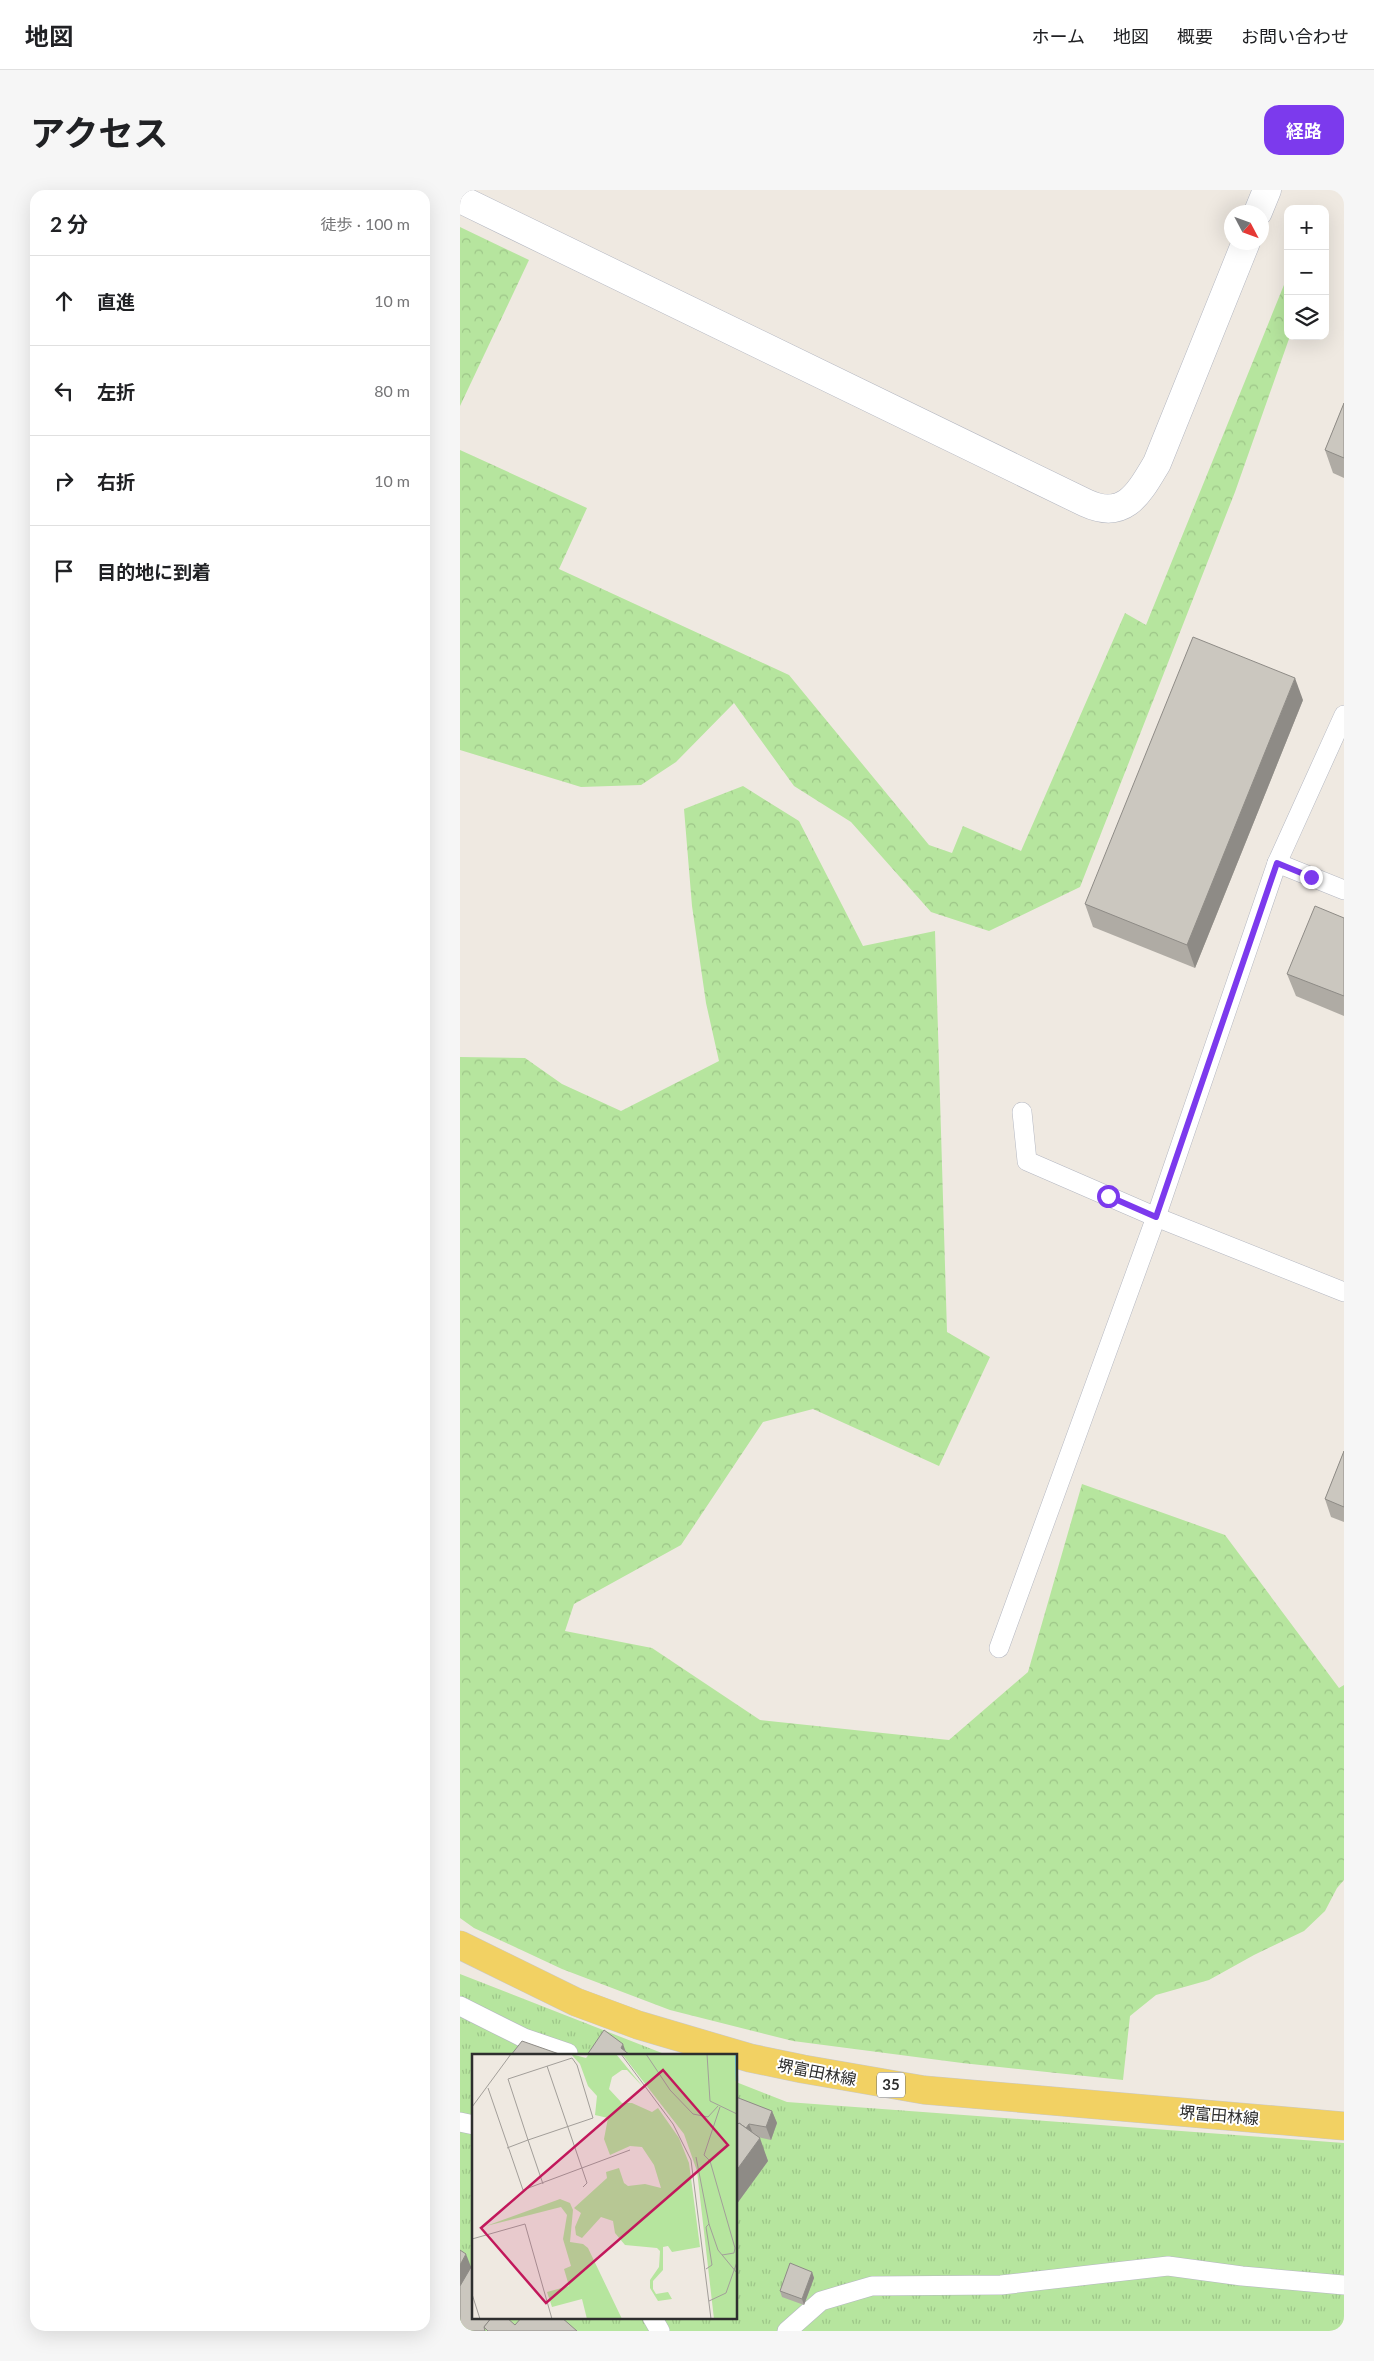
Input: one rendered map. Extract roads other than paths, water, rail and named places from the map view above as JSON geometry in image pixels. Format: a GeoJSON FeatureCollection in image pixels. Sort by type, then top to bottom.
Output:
{"type":"FeatureCollection","features":[{"type":"Feature","properties":{"kind":"main road","name":"堺富田林線"},"geometry":{"type":"LineString","coordinates":[[460,1945],[576,2002],[638,2025],[736,2054]]}},
{"type":"Feature","properties":{"kind":"main road","name":"堺富田林線"},"geometry":{"type":"LineString","coordinates":[[738,2054],[803,2070],[924,2090],[1344,2126]]}},
{"type":"Feature","properties":{"kind":"street"},"geometry":{"type":"LineString","coordinates":[[1261,205],[1267,190]]}},
{"type":"Feature","properties":{"kind":"street"},"geometry":{"type":"LineString","coordinates":[[460,199],[1086,503],[1113,509],[1130,502],[1141,489],[1157,463],[1243,250]]}},
{"type":"Feature","properties":{"kind":"lane"},"geometry":{"type":"LineString","coordinates":[[999,1648],[1156,1217],[1277,863],[1344,715]]}},
{"type":"Feature","properties":{"kind":"lane"},"geometry":{"type":"LineString","coordinates":[[1277,863],[1344,890]]}},
{"type":"Feature","properties":{"kind":"lane"},"geometry":{"type":"LineString","coordinates":[[1022,1112],[1027,1161],[1156,1217],[1344,1292]]}},
{"type":"Feature","properties":{"kind":"lane"},"geometry":{"type":"LineString","coordinates":[[460,2006],[524,2038],[568,2053]]}},
{"type":"Feature","properties":{"kind":"lane"},"geometry":{"type":"LineString","coordinates":[[787,2331],[821,2301],[872,2286],[1001,2285],[1168,2266],[1242,2276],[1344,2285]]}},
{"type":"Feature","properties":{"kind":"lane"},"geometry":{"type":"LineString","coordinates":[[653,2318],[660,2331]]}}]}
